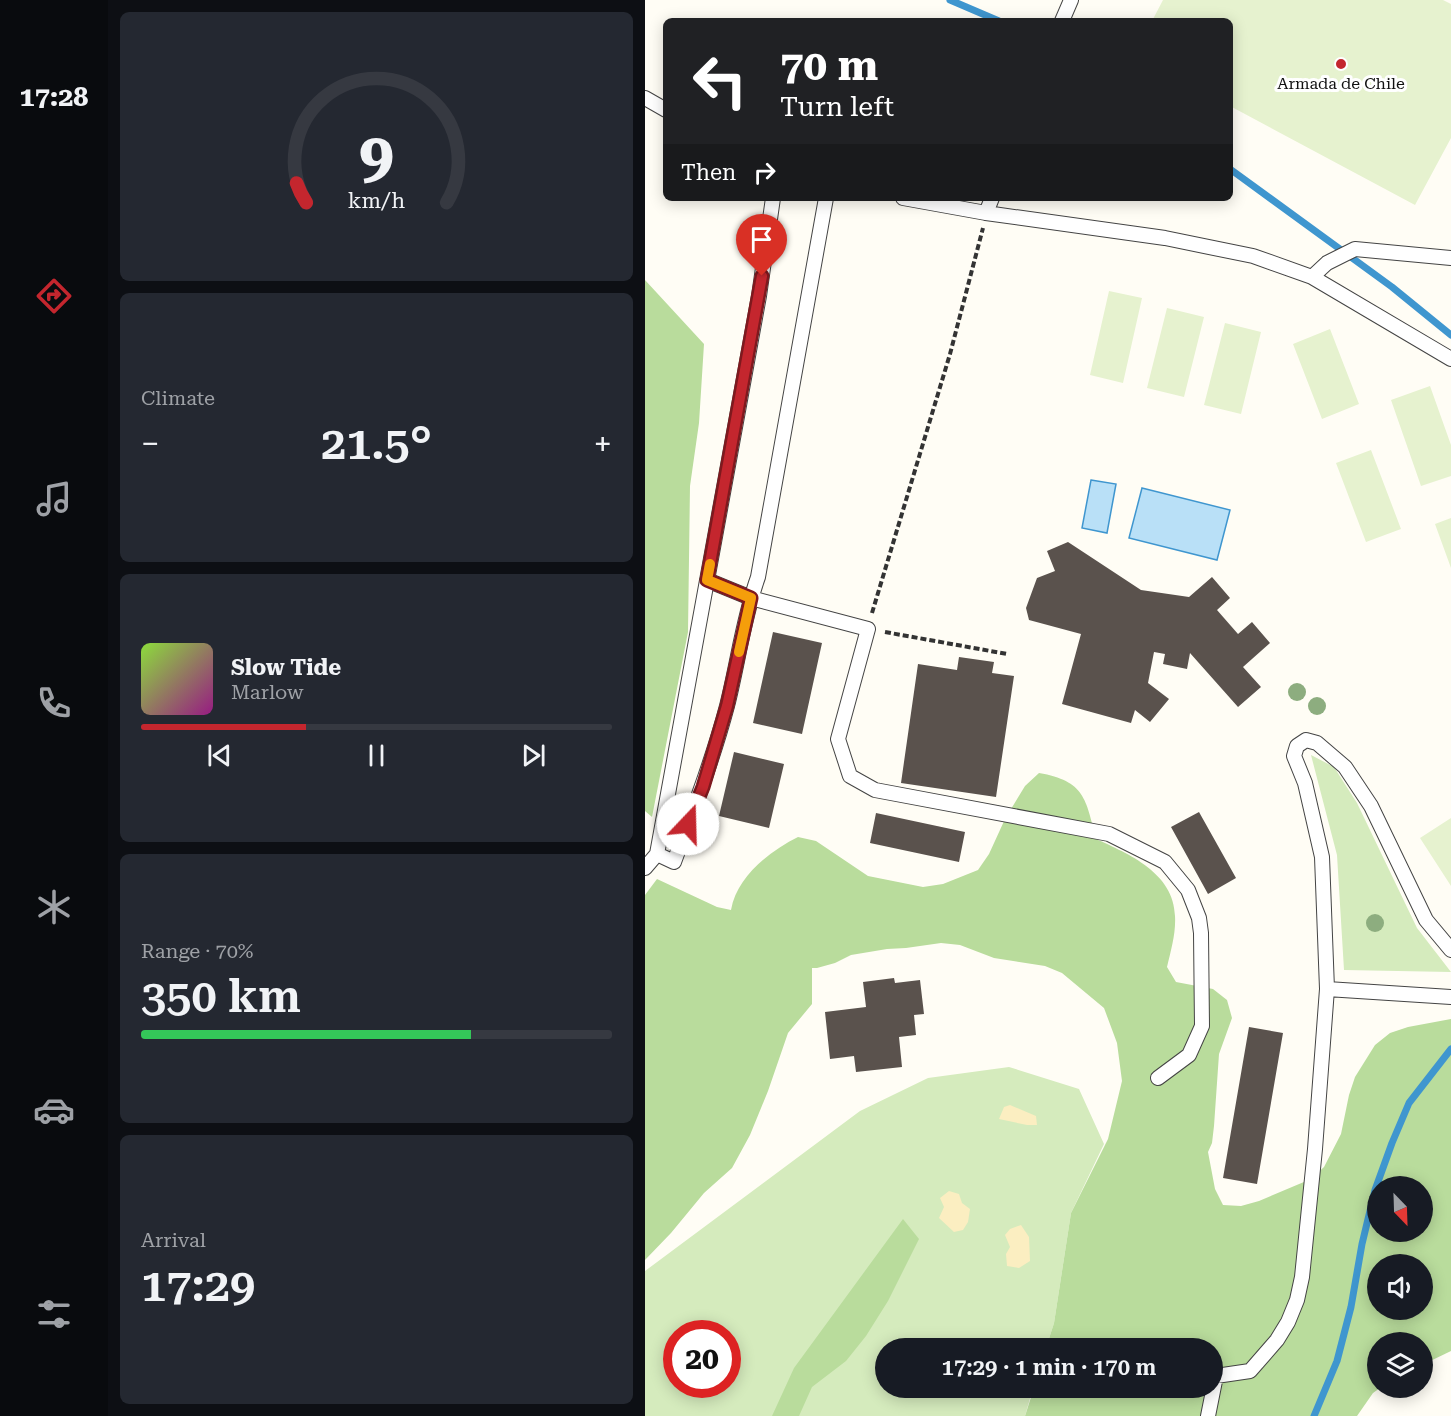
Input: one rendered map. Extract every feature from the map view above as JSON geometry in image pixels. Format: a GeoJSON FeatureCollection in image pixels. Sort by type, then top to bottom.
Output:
{"type":"FeatureCollection","features":[{"type":"Feature","properties":{"kind":"lane"},"geometry":{"type":"LineString","coordinates":[[1063,18],[1071,0]]}},
{"type":"Feature","properties":{"kind":"lane"},"geometry":{"type":"LineString","coordinates":[[645,99],[663,108]]}},
{"type":"Feature","properties":{"kind":"lane"},"geometry":{"type":"LineString","coordinates":[[645,868],[657,854],[759,296],[773,201]]}},
{"type":"Feature","properties":{"kind":"lane"},"geometry":{"type":"LineString","coordinates":[[657,854],[674,862],[703,787],[727,706],[751,598],[758,577],[825,201]]}},
{"type":"Feature","properties":{"kind":"lane"},"geometry":{"type":"LineString","coordinates":[[920,201],[986,213],[1165,238],[1253,256],[1312,276],[1451,359]]}},
{"type":"Feature","properties":{"kind":"lane"},"geometry":{"type":"LineString","coordinates":[[986,213],[991,201]]}},
{"type":"Feature","properties":{"kind":"lane"},"geometry":{"type":"LineString","coordinates":[[1312,276],[1327,263],[1355,249],[1451,258]]}},
{"type":"Feature","properties":{"kind":"lane"},"geometry":{"type":"LineString","coordinates":[[707,580],[751,598],[868,629],[838,739],[850,776],[875,790],[1109,834],[1165,862],[1188,890],[1201,933],[1201,1026],[1189,1055],[1158,1078]]}},
{"type":"Feature","properties":{"kind":"lane"},"geometry":{"type":"LineString","coordinates":[[1208,1416],[1217,1377],[1250,1371],[1277,1340],[1297,1300],[1302,1276],[1315,1149],[1327,989],[1322,857],[1305,783],[1294,756],[1297,746],[1306,740],[1317,743],[1345,767],[1371,806],[1426,920],[1451,950]]}},
{"type":"Feature","properties":{"kind":"lane"},"geometry":{"type":"LineString","coordinates":[[1327,989],[1451,997]]}},
{"type":"Feature","properties":{"kind":"path"},"geometry":{"type":"LineString","coordinates":[[986,213],[950,354],[868,629],[1007,654]]}},
{"type":"Feature","properties":{"kind":"green space","name":"Armada de Chile"},"geometry":{"type":"Polygon","coordinates":[[[1163,0],[1443,0],[1451,4],[1451,138],[1415,205],[1233,108],[1233,18],[1154,18],[1163,0]]]}},
{"type":"Feature","properties":{"kind":"green space"},"geometry":{"type":"Polygon","coordinates":[[[645,280],[704,344],[699,423],[690,486],[688,632],[652,817],[645,811],[645,280]]]}},
{"type":"Feature","properties":{"kind":"green space"},"geometry":{"type":"Polygon","coordinates":[[[1109,291],[1142,298],[1123,383],[1090,375],[1109,291]]]}},
{"type":"Feature","properties":{"kind":"green space"},"geometry":{"type":"Polygon","coordinates":[[[1167,308],[1204,317],[1184,397],[1147,388],[1167,308]]]}},
{"type":"Feature","properties":{"kind":"green space"},"geometry":{"type":"Polygon","coordinates":[[[1225,323],[1261,332],[1241,414],[1204,405],[1225,323]]]}},
{"type":"Feature","properties":{"kind":"green space"},"geometry":{"type":"Polygon","coordinates":[[[1330,329],[1359,404],[1322,419],[1293,344],[1330,329]]]}},
{"type":"Feature","properties":{"kind":"green space"},"geometry":{"type":"Polygon","coordinates":[[[1430,386],[1451,445],[1451,476],[1421,486],[1391,400],[1430,386]]]}},
{"type":"Feature","properties":{"kind":"green space"},"geometry":{"type":"Polygon","coordinates":[[[1371,450],[1401,529],[1366,542],[1336,463],[1371,450]]]}},
{"type":"Feature","properties":{"kind":"green space"},"geometry":{"type":"Polygon","coordinates":[[[1451,518],[1451,568],[1435,524],[1451,518]]]}},
{"type":"Feature","properties":{"kind":"green space"},"geometry":{"type":"Polygon","coordinates":[[[1311,755],[1334,767],[1357,803],[1417,928],[1451,972],[1344,970],[1337,855],[1311,755]]]}},
{"type":"Feature","properties":{"kind":"green space"},"geometry":{"type":"Polygon","coordinates":[[[1039,773],[1066,781],[1075,787],[1086,803],[1096,839],[1148,867],[1167,888],[1173,901],[1175,922],[1167,967],[1176,982],[1213,989],[1227,1000],[1232,1018],[1219,1054],[1214,1126],[1212,1143],[1208,1152],[1215,1189],[1223,1205],[1241,1206],[1259,1201],[1311,1179],[1324,1167],[1341,1134],[1355,1077],[1375,1045],[1390,1033],[1408,1027],[1451,1019],[1451,1351],[1433,1360],[1433,1332],[1367,1332],[1367,1398],[1370,1398],[1357,1416],[1025,1416],[1031,1398],[1223,1398],[1223,1338],[1049,1338],[1054,1323],[1071,1213],[1108,1139],[1122,1081],[1117,1043],[1104,1008],[1062,973],[1045,966],[994,958],[960,945],[941,943],[887,949],[851,955],[835,963],[812,968],[812,1004],[788,1033],[750,1135],[732,1168],[704,1193],[645,1260],[645,895],[657,879],[717,907],[731,910],[740,886],[756,866],[798,837],[816,841],[868,876],[923,887],[943,884],[978,870],[989,854],[1005,819],[1025,786],[1039,773]]]}},
{"type":"Feature","properties":{"kind":"green space"},"geometry":{"type":"Polygon","coordinates":[[[1451,818],[1451,886],[1420,838],[1451,818]]]}},
{"type":"Feature","properties":{"kind":"green space"},"geometry":{"type":"Polygon","coordinates":[[[1009,1067],[1079,1089],[1104,1144],[1071,1213],[1054,1323],[1049,1338],[875,1338],[875,1398],[1030,1398],[1025,1416],[645,1416],[645,1271],[860,1111],[928,1078],[1009,1067]]]}},
{"type":"Feature","properties":{"kind":"green space"},"geometry":{"type":"Polygon","coordinates":[[[903,1219],[919,1239],[888,1301],[866,1336],[846,1361],[812,1387],[799,1416],[772,1416],[794,1368],[903,1219]]]}},
{"type":"Feature","properties":{"kind":"sand"},"geometry":{"type":"Polygon","coordinates":[[[1010,1105],[1036,1116],[1037,1125],[999,1119],[1004,1107],[1010,1105]]]}},
{"type":"Feature","properties":{"kind":"sand"},"geometry":{"type":"Polygon","coordinates":[[[949,1191],[959,1194],[962,1203],[970,1209],[968,1222],[963,1230],[954,1232],[939,1218],[944,1207],[940,1198],[949,1191]]]}},
{"type":"Feature","properties":{"kind":"sand"},"geometry":{"type":"Polygon","coordinates":[[[1021,1225],[1029,1237],[1030,1261],[1019,1268],[1007,1266],[1006,1254],[1010,1247],[1005,1235],[1010,1229],[1021,1225]]]}},
{"type":"Feature","properties":{"kind":"water"},"geometry":{"type":"Polygon","coordinates":[[[1091,480],[1116,484],[1107,533],[1082,528],[1091,480]]]}},
{"type":"Feature","properties":{"kind":"water"},"geometry":{"type":"Polygon","coordinates":[[[1142,488],[1230,510],[1217,560],[1129,538],[1142,488]]]}},
{"type":"Feature","properties":{"kind":"building"},"geometry":{"type":"Polygon","coordinates":[[[1068,542],[1141,590],[1189,597],[1212,577],[1230,598],[1217,610],[1238,634],[1252,622],[1270,643],[1243,667],[1261,687],[1238,707],[1190,653],[1187,669],[1163,664],[1165,654],[1154,652],[1148,683],[1169,699],[1150,722],[1135,710],[1131,723],[1062,704],[1081,634],[1029,620],[1026,608],[1037,578],[1055,571],[1047,551],[1068,542]]]}},
{"type":"Feature","properties":{"kind":"building"},"geometry":{"type":"Polygon","coordinates":[[[773,632],[822,643],[802,734],[753,723],[773,632]]]}},
{"type":"Feature","properties":{"kind":"building"},"geometry":{"type":"Polygon","coordinates":[[[959,657],[994,662],[992,673],[1014,676],[996,797],[901,783],[918,664],[957,670],[959,657]]]}},
{"type":"Feature","properties":{"kind":"building"},"geometry":{"type":"Polygon","coordinates":[[[734,752],[784,764],[769,828],[719,816],[734,752]]]}},
{"type":"Feature","properties":{"kind":"building"},"geometry":{"type":"Polygon","coordinates":[[[1199,812],[1236,878],[1208,894],[1171,827],[1199,812]]]}},
{"type":"Feature","properties":{"kind":"building"},"geometry":{"type":"Polygon","coordinates":[[[876,813],[965,832],[959,862],[870,843],[876,813]]]}},
{"type":"Feature","properties":{"kind":"building"},"geometry":{"type":"Polygon","coordinates":[[[894,978],[895,983],[920,980],[924,1014],[914,1015],[916,1035],[899,1037],[902,1067],[856,1072],[854,1056],[830,1059],[825,1012],[866,1007],[863,982],[894,978]]]}},
{"type":"Feature","properties":{"kind":"building"},"geometry":{"type":"Polygon","coordinates":[[[1249,1027],[1283,1033],[1257,1184],[1223,1178],[1249,1027]]]}},
{"type":"Feature","properties":{"kind":"waterway"},"geometry":{"type":"LineString","coordinates":[[950,0],[992,18]]}},
{"type":"Feature","properties":{"kind":"waterway"},"geometry":{"type":"LineString","coordinates":[[1233,171],[1392,287],[1451,335]]}},
{"type":"Feature","properties":{"kind":"waterway"},"geometry":{"type":"LineString","coordinates":[[1314,1416],[1337,1361],[1351,1307],[1362,1244],[1375,1190],[1392,1143],[1409,1103],[1451,1049]]}},
{"type":"Feature","properties":{"kind":"slow traffic"},"geometry":{"type":"LineString","coordinates":[[710,564],[707,580],[751,598],[739,652]]}},
{"type":"Feature","properties":{"kind":"place","name":"Armada de Chile"},"geometry":{"type":"Point","coordinates":[1341,64]}},
{"type":"Feature","properties":{"kind":"route"},"geometry":{"type":"LineString","coordinates":[[688,824],[703,787],[727,706],[751,598],[707,580],[762,276]]}}]}
